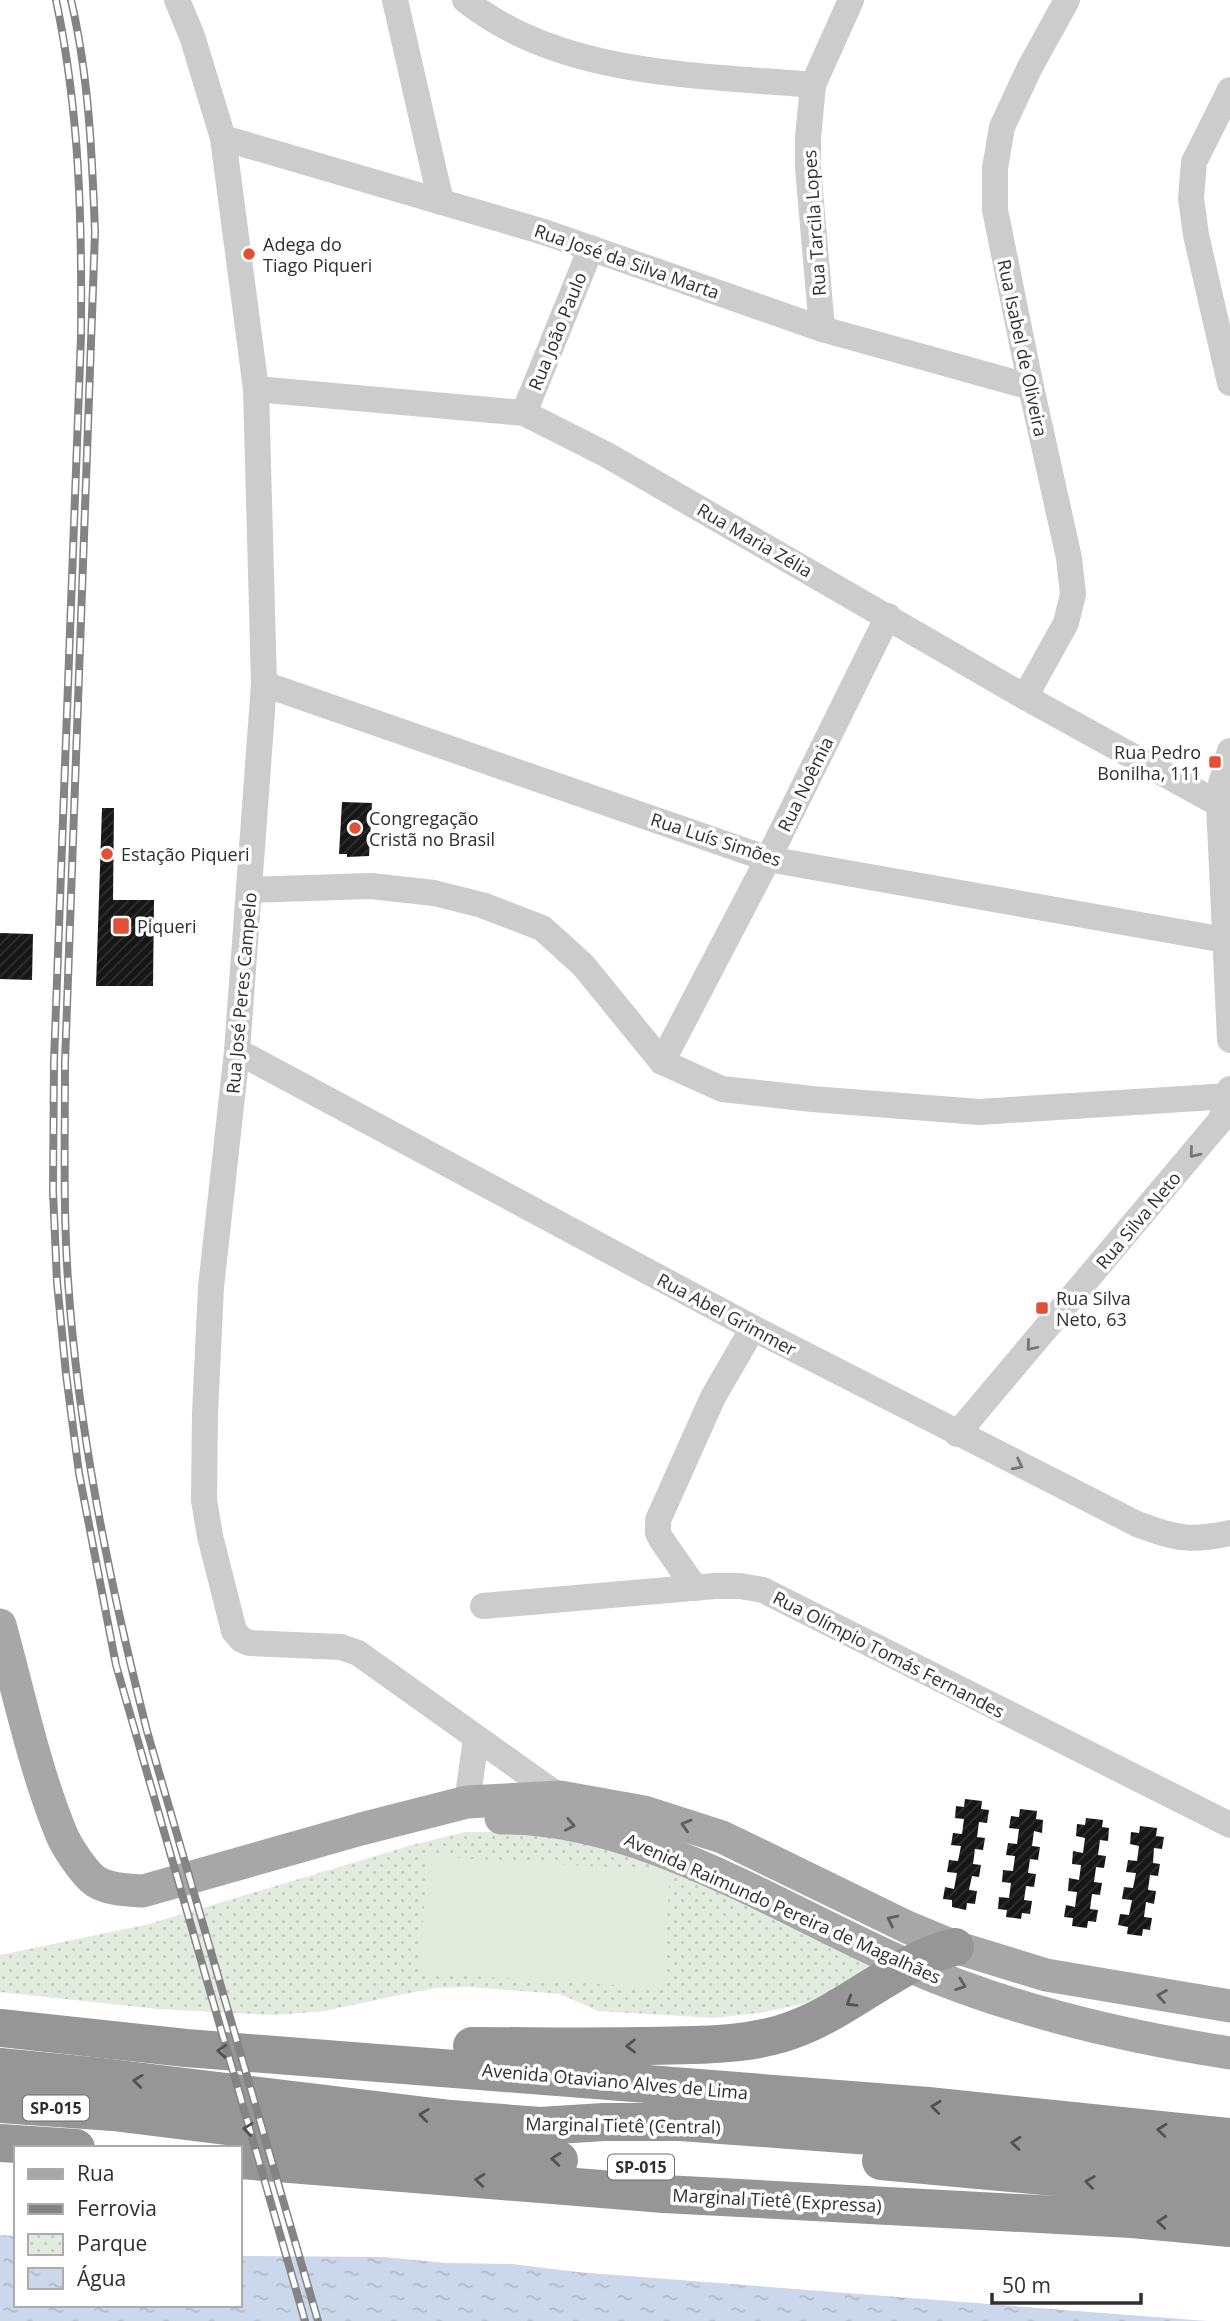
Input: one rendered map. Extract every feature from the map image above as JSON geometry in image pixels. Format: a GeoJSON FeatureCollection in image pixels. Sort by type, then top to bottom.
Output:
{"type":"FeatureCollection","features":[{"type":"Feature","properties":{"kind":"highway"},"geometry":{"type":"LineString","coordinates":[[356,2060],[421,2045],[694,2045],[758,2038],[798,2028],[829,2014],[909,1966],[940,1950],[955,1947]]}},
{"type":"Feature","properties":{"kind":"highway","name":"Avenida Otaviano Alves de Lima"},"geometry":{"type":"LineString","coordinates":[[3,2029],[186,2048],[928,2106],[1230,2137]]}},
{"type":"Feature","properties":{"kind":"highway","name":"Marginal Tietê (Central)"},"geometry":{"type":"LineString","coordinates":[[0,2067],[451,2119],[540,2126],[604,2122],[681,2122],[884,2137],[994,2141],[1230,2165]]}},
{"type":"Feature","properties":{"kind":"highway"},"geometry":{"type":"LineString","coordinates":[[0,2082],[60,2087],[101,2077]]}},
{"type":"Feature","properties":{"kind":"highway","name":"Marginal Tietê (Central)"},"geometry":{"type":"LineString","coordinates":[[0,2104],[113,2112],[316,2137],[826,2182],[907,2195],[964,2209]]}},
{"type":"Feature","properties":{"kind":"highway"},"geometry":{"type":"LineString","coordinates":[[540,2126],[570,2133],[1054,2177],[1230,2201]]}},
{"type":"Feature","properties":{"kind":"highway","name":"SP-015"},"geometry":{"type":"LineString","coordinates":[[0,2143],[46,2146]]}},
{"type":"Feature","properties":{"kind":"highway","name":"Marginal Tietê (Expressa)"},"geometry":{"type":"LineString","coordinates":[[242,2160],[664,2194],[1132,2219],[1230,2228]]}},
{"type":"Feature","properties":{"kind":"main road"},"geometry":{"type":"LineString","coordinates":[[0,1625],[11,1708]]}},
{"type":"Feature","properties":{"kind":"main road","name":"Avenida Raimundo Pereira de Magalhães"},"geometry":{"type":"LineString","coordinates":[[11,1708],[61,1836],[76,1860],[95,1881],[114,1889],[143,1891],[467,1802],[560,1797],[644,1812],[722,1837],[907,1927],[955,1947],[1045,1975],[1230,2006]]}},
{"type":"Feature","properties":{"kind":"main road","name":"Avenida Raimundo Pereira de Magalhães"},"geometry":{"type":"LineString","coordinates":[[11,1708],[12,1731],[20,1749],[41,1834],[58,1870],[66,1882],[82,1894],[111,1908],[138,1907],[235,1884],[366,1843],[481,1818],[555,1822],[613,1833],[705,1870],[909,1966],[1020,2006],[1157,2042],[1230,2053]]}},
{"type":"Feature","properties":{"kind":"street","name":"Rua José Peres Campelo"},"geometry":{"type":"LineString","coordinates":[[177,0],[192,36],[223,138],[256,389],[264,684],[237,1051],[211,1287],[204,1500],[210,1536],[234,1631],[242,1640],[250,1643],[341,1647],[358,1653],[560,1797]]}},
{"type":"Feature","properties":{"kind":"street"},"geometry":{"type":"LineString","coordinates":[[395,0],[441,202]]}},
{"type":"Feature","properties":{"kind":"street"},"geometry":{"type":"LineString","coordinates":[[465,0],[523,36],[579,55],[648,71],[813,85]]}},
{"type":"Feature","properties":{"kind":"street","name":"Rua Tarcila Lopes"},"geometry":{"type":"LineString","coordinates":[[822,329],[808,167],[808,138],[813,85],[851,0]]}},
{"type":"Feature","properties":{"kind":"street","name":"Rua Isabel de Oliveira"},"geometry":{"type":"LineString","coordinates":[[1025,697],[1066,623],[1073,594],[1069,558],[995,210],[995,168],[1002,127],[1029,69],[1067,0]]}},
{"type":"Feature","properties":{"kind":"street"},"geometry":{"type":"LineString","coordinates":[[1230,90],[1194,162],[1191,198],[1196,234],[1230,383]]}},
{"type":"Feature","properties":{"kind":"street","name":"Rua José da Silva Marta"},"geometry":{"type":"LineString","coordinates":[[223,138],[591,248],[822,329],[1031,387]]}},
{"type":"Feature","properties":{"kind":"street","name":"Rua João Paulo"},"geometry":{"type":"LineString","coordinates":[[524,413],[591,248]]}},
{"type":"Feature","properties":{"kind":"street","name":"Rua Maria Zélia"},"geometry":{"type":"LineString","coordinates":[[256,389],[524,413],[607,454],[1025,697],[1219,804]]}},
{"type":"Feature","properties":{"kind":"street","name":"Rua Noêmia"},"geometry":{"type":"LineString","coordinates":[[662,1062],[768,859],[888,616]]}},
{"type":"Feature","properties":{"kind":"street","name":"Rua Luís Simões"},"geometry":{"type":"LineString","coordinates":[[264,684],[768,859],[1225,940]]}},
{"type":"Feature","properties":{"kind":"street"},"geometry":{"type":"LineString","coordinates":[[1230,751],[1221,784],[1219,804],[1230,1040]]}},
{"type":"Feature","properties":{"kind":"street"},"geometry":{"type":"LineString","coordinates":[[250,890],[371,886],[434,893],[482,905],[542,928],[583,965],[662,1062],[722,1089],[979,1112],[1230,1096],[1230,1089]]}},
{"type":"Feature","properties":{"kind":"street","name":"Rua Abel Grimmer"},"geometry":{"type":"LineString","coordinates":[[237,1051],[753,1328],[1137,1524],[1170,1537],[1193,1538],[1230,1533]]}},
{"type":"Feature","properties":{"kind":"street","name":"Rua Silva Neto"},"geometry":{"type":"LineString","coordinates":[[957,1434],[1220,1121],[1230,1096]]}},
{"type":"Feature","properties":{"kind":"street"},"geometry":{"type":"LineString","coordinates":[[695,1588],[661,1539],[658,1520],[713,1397],[753,1328]]}},
{"type":"Feature","properties":{"kind":"street","name":"Rua Olímpio Tomás Fernandes"},"geometry":{"type":"LineString","coordinates":[[483,1606],[695,1588],[740,1586],[763,1590],[1230,1825]]}},
{"type":"Feature","properties":{"kind":"street"},"geometry":{"type":"LineString","coordinates":[[467,1802],[476,1739]]}},
{"type":"Feature","properties":{"kind":"green space"},"geometry":{"type":"Polygon","coordinates":[[[465,1832],[538,1832],[646,1857],[869,1966],[868,1978],[806,2003],[760,2013],[713,2018],[598,2011],[560,1994],[468,1987],[436,1988],[325,2011],[275,2015],[157,2009],[0,1992],[0,1955],[149,1924],[412,1845],[465,1832]]]}},
{"type":"Feature","properties":{"kind":"green space"},"geometry":{"type":"Polygon","coordinates":[[[427,1856],[670,1871],[663,1988],[420,1973],[427,1856]]]}},
{"type":"Feature","properties":{"kind":"water"},"geometry":{"type":"Polygon","coordinates":[[[0,2235],[14,2236],[14,2307],[242,2307],[242,2256],[384,2257],[446,2263],[512,2264],[577,2272],[1207,2321],[0,2321],[0,2235]]]}},
{"type":"Feature","properties":{"kind":"building","name":"Congregação Cristã no Brasil"},"geometry":{"type":"Polygon","coordinates":[[[342,802],[372,803],[369,856],[347,857],[347,854],[339,854],[342,802]]]}},
{"type":"Feature","properties":{"kind":"building","name":"Estação Piqueri"},"geometry":{"type":"Polygon","coordinates":[[[102,808],[114,808],[113,900],[154,900],[153,986],[96,986],[102,808]]]}},
{"type":"Feature","properties":{"kind":"building"},"geometry":{"type":"Polygon","coordinates":[[[0,933],[33,934],[32,980],[0,979],[0,933]]]}},
{"type":"Feature","properties":{"kind":"building"},"geometry":{"type":"Polygon","coordinates":[[[965,1799],[982,1801],[981,1809],[989,1810],[987,1823],[979,1822],[977,1837],[985,1838],[983,1850],[975,1849],[973,1864],[981,1865],[979,1877],[972,1876],[969,1890],[977,1891],[975,1904],[967,1903],[966,1910],[952,1907],[952,1900],[943,1899],[945,1887],[954,1889],[957,1873],[947,1872],[949,1860],[958,1861],[961,1846],[951,1845],[953,1833],[962,1834],[964,1819],[955,1818],[956,1806],[964,1807],[965,1799]]]}},
{"type":"Feature","properties":{"kind":"building"},"geometry":{"type":"Polygon","coordinates":[[[1020,1809],[1037,1811],[1036,1819],[1043,1820],[1042,1833],[1034,1831],[1032,1846],[1040,1847],[1038,1860],[1030,1859],[1028,1873],[1036,1874],[1034,1887],[1026,1886],[1024,1900],[1032,1901],[1030,1914],[1022,1913],[1021,1919],[1006,1917],[1007,1910],[998,1909],[999,1897],[1009,1898],[1011,1883],[1002,1882],[1003,1870],[1013,1871],[1015,1856],[1006,1855],[1008,1843],[1017,1844],[1019,1829],[1009,1828],[1011,1816],[1019,1817],[1020,1809]]]}},
{"type":"Feature","properties":{"kind":"building"},"geometry":{"type":"Polygon","coordinates":[[[1086,1818],[1103,1820],[1102,1827],[1109,1828],[1108,1841],[1100,1840],[1098,1855],[1106,1856],[1104,1868],[1096,1867],[1094,1882],[1102,1883],[1100,1895],[1092,1894],[1090,1909],[1098,1910],[1096,1922],[1088,1921],[1087,1928],[1072,1926],[1073,1918],[1064,1917],[1066,1905],[1075,1907],[1077,1892],[1068,1891],[1069,1878],[1079,1880],[1081,1865],[1072,1864],[1073,1851],[1083,1853],[1085,1838],[1076,1836],[1077,1824],[1085,1825],[1086,1818]]]}},
{"type":"Feature","properties":{"kind":"building"},"geometry":{"type":"Polygon","coordinates":[[[1140,1826],[1157,1828],[1156,1836],[1164,1837],[1162,1849],[1154,1848],[1153,1863],[1160,1864],[1158,1876],[1150,1875],[1148,1890],[1156,1891],[1154,1904],[1146,1902],[1144,1917],[1152,1918],[1150,1930],[1143,1929],[1142,1936],[1127,1934],[1128,1927],[1118,1925],[1120,1914],[1129,1915],[1132,1900],[1122,1899],[1124,1887],[1133,1888],[1136,1873],[1126,1872],[1128,1860],[1137,1861],[1139,1846],[1130,1844],[1131,1832],[1139,1833],[1140,1826]]]}},
{"type":"Feature","properties":{"kind":"railway"},"geometry":{"type":"LineString","coordinates":[[56,0],[75,126],[81,251],[81,336],[54,1061],[53,1191],[57,1282],[66,1374],[79,1473],[116,1665],[305,2321]]}},
{"type":"Feature","properties":{"kind":"railway"},"geometry":{"type":"LineString","coordinates":[[71,0],[86,87],[95,232],[65,1062],[65,1226],[79,1394],[108,1564],[147,1731],[318,2321]]}},
{"type":"Feature","properties":{"kind":"place","name":"Adega do Tiago Piqueri"},"geometry":{"type":"Point","coordinates":[249,254]}},
{"type":"Feature","properties":{"kind":"place","name":"Rua Pedro Bonilha, 111"},"geometry":{"type":"Point","coordinates":[1215,762]}},
{"type":"Feature","properties":{"kind":"place","name":"Congregação Cristã no Brasil"},"geometry":{"type":"Point","coordinates":[355,828]}},
{"type":"Feature","properties":{"kind":"place","name":"Estação Piqueri"},"geometry":{"type":"Point","coordinates":[107,854]}},
{"type":"Feature","properties":{"kind":"place","name":"Piqueri"},"geometry":{"type":"Point","coordinates":[121,926]}},
{"type":"Feature","properties":{"kind":"place","name":"Rua Silva Neto, 63"},"geometry":{"type":"Point","coordinates":[1042,1308]}}]}
